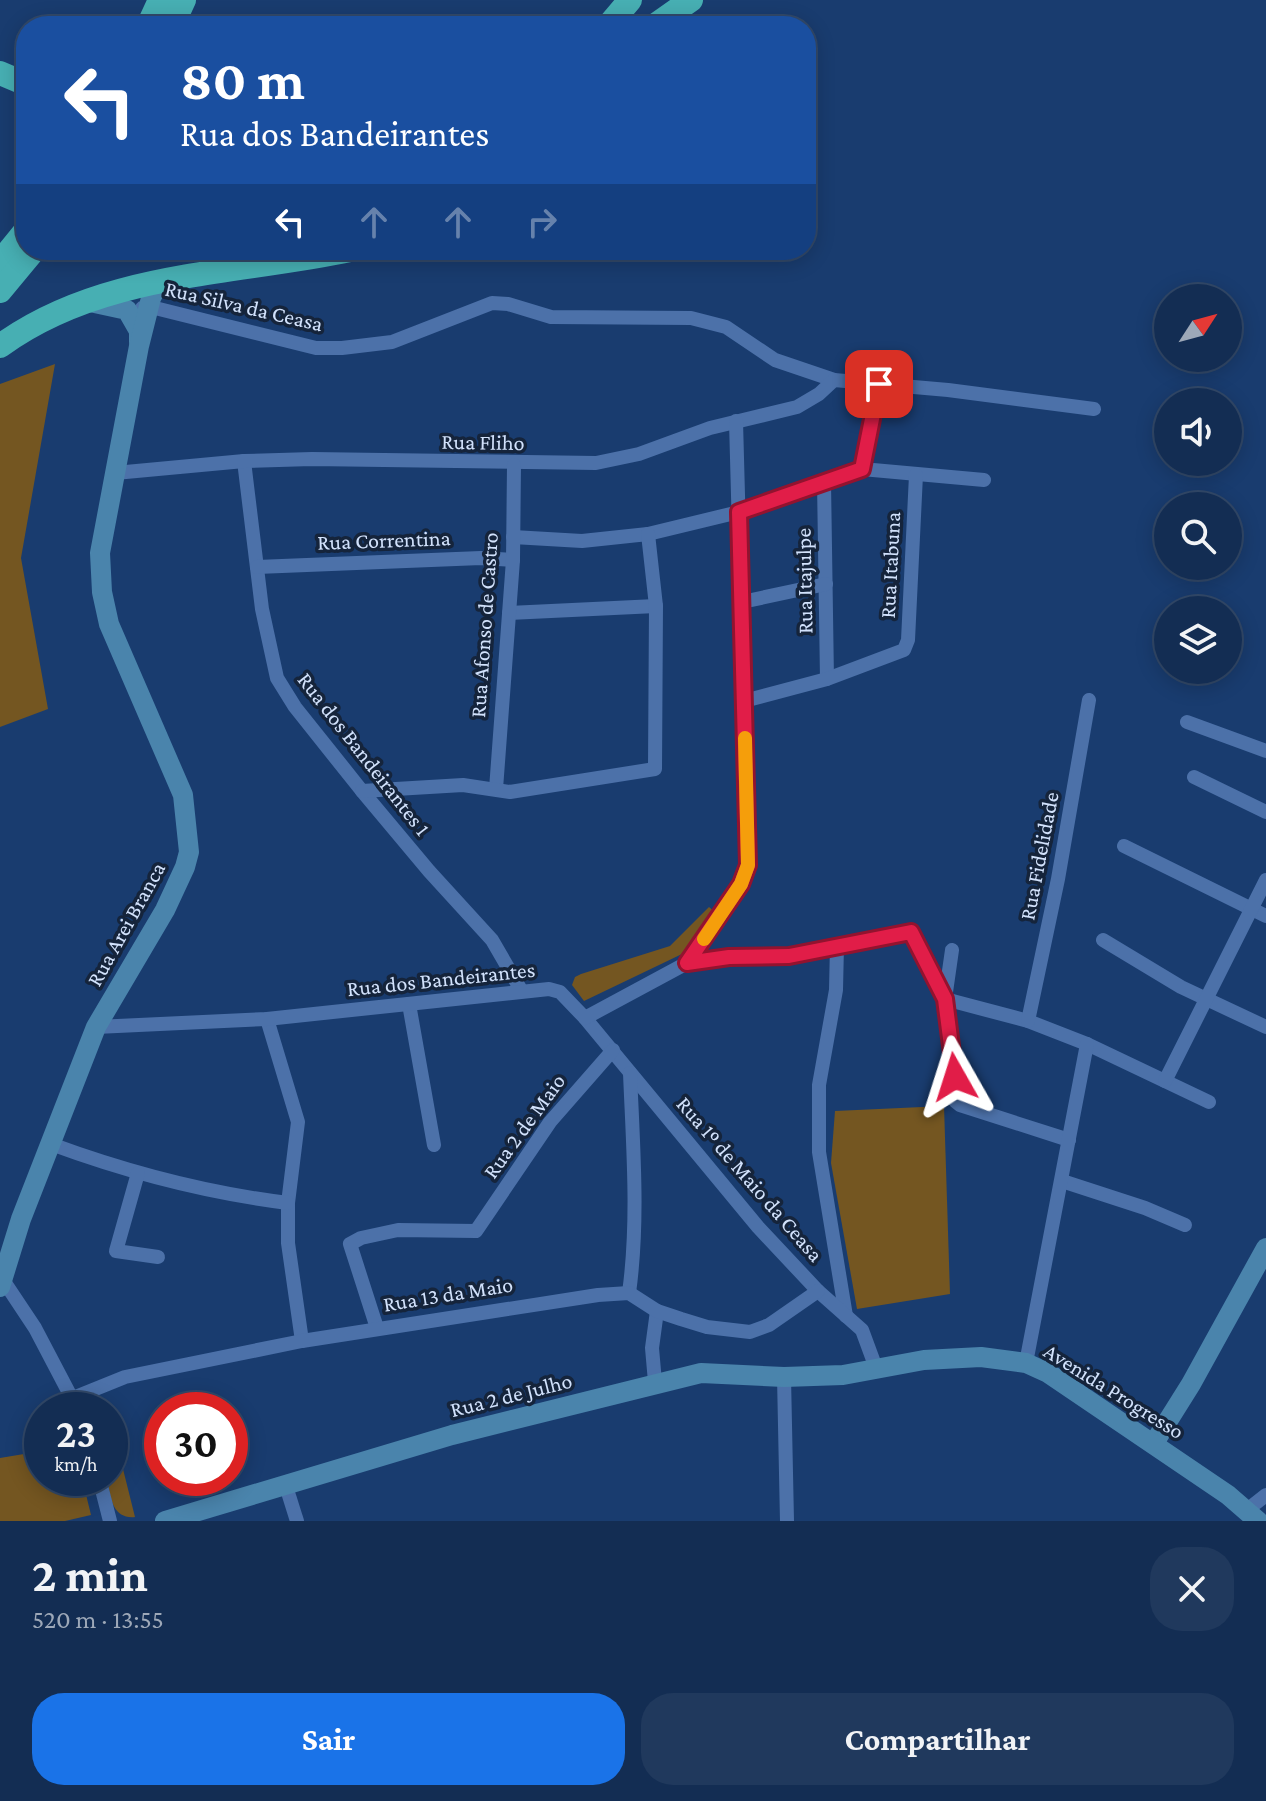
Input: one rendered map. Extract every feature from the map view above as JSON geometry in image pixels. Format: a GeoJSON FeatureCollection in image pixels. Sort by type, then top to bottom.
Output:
{"type":"FeatureCollection","features":[{"type":"Feature","properties":{"kind":"highway"},"geometry":{"type":"LineString","coordinates":[[616,16],[630,0]]}},
{"type":"Feature","properties":{"kind":"highway"},"geometry":{"type":"LineString","coordinates":[[668,16],[691,0]]}},
{"type":"Feature","properties":{"kind":"highway"},"geometry":{"type":"LineString","coordinates":[[0,262],[16,242]]}},
{"type":"Feature","properties":{"kind":"highway"},"geometry":{"type":"LineString","coordinates":[[0,291],[26,260]]}},
{"type":"Feature","properties":{"kind":"highway"},"geometry":{"type":"LineString","coordinates":[[0,346],[36,325],[90,302],[168,279],[281,260]]}},
{"type":"Feature","properties":{"kind":"main road","name":"Rua Arei Branca"},"geometry":{"type":"LineString","coordinates":[[2,1284],[21,1219],[96,1027],[165,910],[189,852],[183,795],[109,624],[102,592],[100,553],[139,346],[155,290],[168,279]]}},
{"type":"Feature","properties":{"kind":"main road"},"geometry":{"type":"LineString","coordinates":[[90,302],[127,310]]}},
{"type":"Feature","properties":{"kind":"main road","name":"Rua Arei Branca"},"geometry":{"type":"LineString","coordinates":[[127,310],[139,331],[139,346]]}},
{"type":"Feature","properties":{"kind":"main road"},"geometry":{"type":"LineString","coordinates":[[1154,1443],[1191,1384],[1266,1248]]}},
{"type":"Feature","properties":{"kind":"main road","name":"Avenida Progresso"},"geometry":{"type":"LineString","coordinates":[[876,1368],[955,1357],[1001,1358],[1026,1363],[1070,1386],[1253,1516]]}},
{"type":"Feature","properties":{"kind":"main road","name":"Rua 2 de Julho"},"geometry":{"type":"LineString","coordinates":[[171,1520],[285,1483],[452,1435],[655,1382],[701,1373],[784,1377],[843,1375],[876,1368]]}},
{"type":"Feature","properties":{"kind":"street","name":"Rua Silva da Ceasa"},"geometry":{"type":"LineString","coordinates":[[127,310],[151,307],[316,348],[392,342],[492,303],[508,304],[551,317],[691,318],[734,331],[775,360],[834,380],[1094,409]]}},
{"type":"Feature","properties":{"kind":"street","name":"Rua Fliho"},"geometry":{"type":"LineString","coordinates":[[115,473],[244,461],[312,459],[514,465],[575,465],[619,460],[674,439],[803,404],[834,380]]}},
{"type":"Feature","properties":{"kind":"street"},"geometry":{"type":"LineString","coordinates":[[862,469],[879,384]]}},
{"type":"Feature","properties":{"kind":"street"},"geometry":{"type":"LineString","coordinates":[[687,963],[746,876],[736,421]]}},
{"type":"Feature","properties":{"kind":"street","name":"Rua dos Bandeirantes 1"},"geometry":{"type":"LineString","coordinates":[[244,461],[269,649],[277,678],[295,707],[362,791],[492,940],[521,990]]}},
{"type":"Feature","properties":{"kind":"street","name":"Rua Afonso de Castro"},"geometry":{"type":"LineString","coordinates":[[496,789],[513,560],[514,465]]}},
{"type":"Feature","properties":{"kind":"street"},"geometry":{"type":"LineString","coordinates":[[513,537],[582,541],[648,534],[739,512],[862,469],[984,480]]}},
{"type":"Feature","properties":{"kind":"street","name":"Rua Itabuna"},"geometry":{"type":"LineString","coordinates":[[827,679],[904,650],[908,640],[916,475]]}},
{"type":"Feature","properties":{"kind":"street","name":"Rua Itajulpe"},"geometry":{"type":"LineString","coordinates":[[824,482],[827,679]]}},
{"type":"Feature","properties":{"kind":"street"},"geometry":{"type":"LineString","coordinates":[[362,791],[463,785],[510,792],[545,789],[655,769],[656,606],[648,534]]}},
{"type":"Feature","properties":{"kind":"street","name":"Rua Correntina"},"geometry":{"type":"LineString","coordinates":[[257,567],[481,558],[513,560]]}},
{"type":"Feature","properties":{"kind":"street"},"geometry":{"type":"LineString","coordinates":[[742,602],[826,584]]}},
{"type":"Feature","properties":{"kind":"street"},"geometry":{"type":"LineString","coordinates":[[509,613],[656,606]]}},
{"type":"Feature","properties":{"kind":"street"},"geometry":{"type":"LineString","coordinates":[[744,701],[827,679]]}},
{"type":"Feature","properties":{"kind":"street","name":"Rua Fidelidade"},"geometry":{"type":"LineString","coordinates":[[1028,1021],[1058,879],[1089,700]]}},
{"type":"Feature","properties":{"kind":"street"},"geometry":{"type":"LineString","coordinates":[[1187,722],[1266,751]]}},
{"type":"Feature","properties":{"kind":"street"},"geometry":{"type":"LineString","coordinates":[[1194,777],[1266,812]]}},
{"type":"Feature","properties":{"kind":"street"},"geometry":{"type":"LineString","coordinates":[[1124,846],[1259,912]]}},
{"type":"Feature","properties":{"kind":"street"},"geometry":{"type":"LineString","coordinates":[[1165,1081],[1205,999],[1259,912],[1266,880]]}},
{"type":"Feature","properties":{"kind":"street"},"geometry":{"type":"LineString","coordinates":[[585,1018],[687,963],[729,957],[789,956],[906,932],[915,934],[933,980],[945,999],[1028,1021],[1087,1044],[1209,1102]]}},
{"type":"Feature","properties":{"kind":"street"},"geometry":{"type":"LineString","coordinates":[[1103,940],[1205,999],[1266,1027]]}},
{"type":"Feature","properties":{"kind":"street"},"geometry":{"type":"LineString","coordinates":[[837,945],[836,990],[819,1085],[819,1152],[846,1316]]}},
{"type":"Feature","properties":{"kind":"street"},"geometry":{"type":"LineString","coordinates":[[952,950],[945,999],[955,1055],[954,1098],[960,1105],[1069,1140]]}},
{"type":"Feature","properties":{"kind":"street","name":"Rua dos Bandeirantes"},"geometry":{"type":"LineString","coordinates":[[96,1027],[267,1019],[521,990],[560,992],[585,1018]]}},
{"type":"Feature","properties":{"kind":"street"},"geometry":{"type":"LineString","coordinates":[[409,1004],[434,1145]]}},
{"type":"Feature","properties":{"kind":"street","name":"Rua 1º de Maio da Ceasa"},"geometry":{"type":"LineString","coordinates":[[585,1018],[758,1227],[867,1338],[876,1368]]}},
{"type":"Feature","properties":{"kind":"street"},"geometry":{"type":"LineString","coordinates":[[267,1019],[298,1122],[288,1203],[291,1279],[302,1341]]}},
{"type":"Feature","properties":{"kind":"street"},"geometry":{"type":"LineString","coordinates":[[1026,1363],[1087,1044]]}},
{"type":"Feature","properties":{"kind":"street","name":"Rua 2 de Maio"},"geometry":{"type":"LineString","coordinates":[[377,1328],[349,1246],[351,1242],[398,1230],[476,1231],[550,1122],[613,1050]]}},
{"type":"Feature","properties":{"kind":"street"},"geometry":{"type":"LineString","coordinates":[[630,1073],[635,1208],[629,1293],[657,1311],[707,1327],[750,1332],[769,1325],[818,1291]]}},
{"type":"Feature","properties":{"kind":"street"},"geometry":{"type":"LineString","coordinates":[[51,1144],[138,1173],[231,1195],[288,1203]]}},
{"type":"Feature","properties":{"kind":"street"},"geometry":{"type":"LineString","coordinates":[[138,1173],[116,1251],[158,1257]]}},
{"type":"Feature","properties":{"kind":"street"},"geometry":{"type":"LineString","coordinates":[[1062,1181],[1145,1208],[1185,1225]]}},
{"type":"Feature","properties":{"kind":"street","name":"Rua Arei Branca"},"geometry":{"type":"LineString","coordinates":[[2,1284],[28,1317],[69,1392]]}},
{"type":"Feature","properties":{"kind":"street","name":"Rua 13 da Maio"},"geometry":{"type":"LineString","coordinates":[[98,1392],[125,1377],[302,1341],[541,1301],[629,1293]]}},
{"type":"Feature","properties":{"kind":"street"},"geometry":{"type":"LineString","coordinates":[[655,1382],[652,1348],[657,1311]]}},
{"type":"Feature","properties":{"kind":"street"},"geometry":{"type":"LineString","coordinates":[[784,1377],[787,1521]]}},
{"type":"Feature","properties":{"kind":"street"},"geometry":{"type":"LineString","coordinates":[[285,1483],[297,1521]]}},
{"type":"Feature","properties":{"kind":"street"},"geometry":{"type":"LineString","coordinates":[[1253,1516],[1266,1495]]}},
{"type":"Feature","properties":{"kind":"street"},"geometry":{"type":"LineString","coordinates":[[104,1496],[110,1521]]}},
{"type":"Feature","properties":{"kind":"shaded area"},"geometry":{"type":"Polygon","coordinates":[[[55,364],[21,558],[48,709],[0,727],[0,384],[55,364]]]}},
{"type":"Feature","properties":{"kind":"shaded area"},"geometry":{"type":"Polygon","coordinates":[[[709,907],[716,913],[682,954],[584,1001],[572,985],[575,977],[581,974],[670,946],[709,907]]]}},
{"type":"Feature","properties":{"kind":"shaded area"},"geometry":{"type":"Polygon","coordinates":[[[944,1106],[950,1294],[857,1309],[831,1163],[835,1111],[944,1106]]]}},
{"type":"Feature","properties":{"kind":"shaded area"},"geometry":{"type":"Polygon","coordinates":[[[24,1454],[24,1496],[86,1496],[91,1515],[65,1521],[0,1521],[0,1458],[24,1454]]]}},
{"type":"Feature","properties":{"kind":"shaded area"},"geometry":{"type":"Polygon","coordinates":[[[128,1489],[135,1517],[123,1515],[115,1509],[111,1498],[128,1496],[128,1489]]]}},
{"type":"Feature","properties":{"kind":"slow traffic"},"geometry":{"type":"LineString","coordinates":[[704,939],[746,876],[745,738]]}},
{"type":"Feature","properties":{"kind":"route"},"geometry":{"type":"LineString","coordinates":[[879,384],[862,469],[739,512],[748,865],[746,876],[687,963],[729,957],[789,956],[911,932],[915,934],[937,988],[945,999],[955,1055],[955,1077]]}}]}
